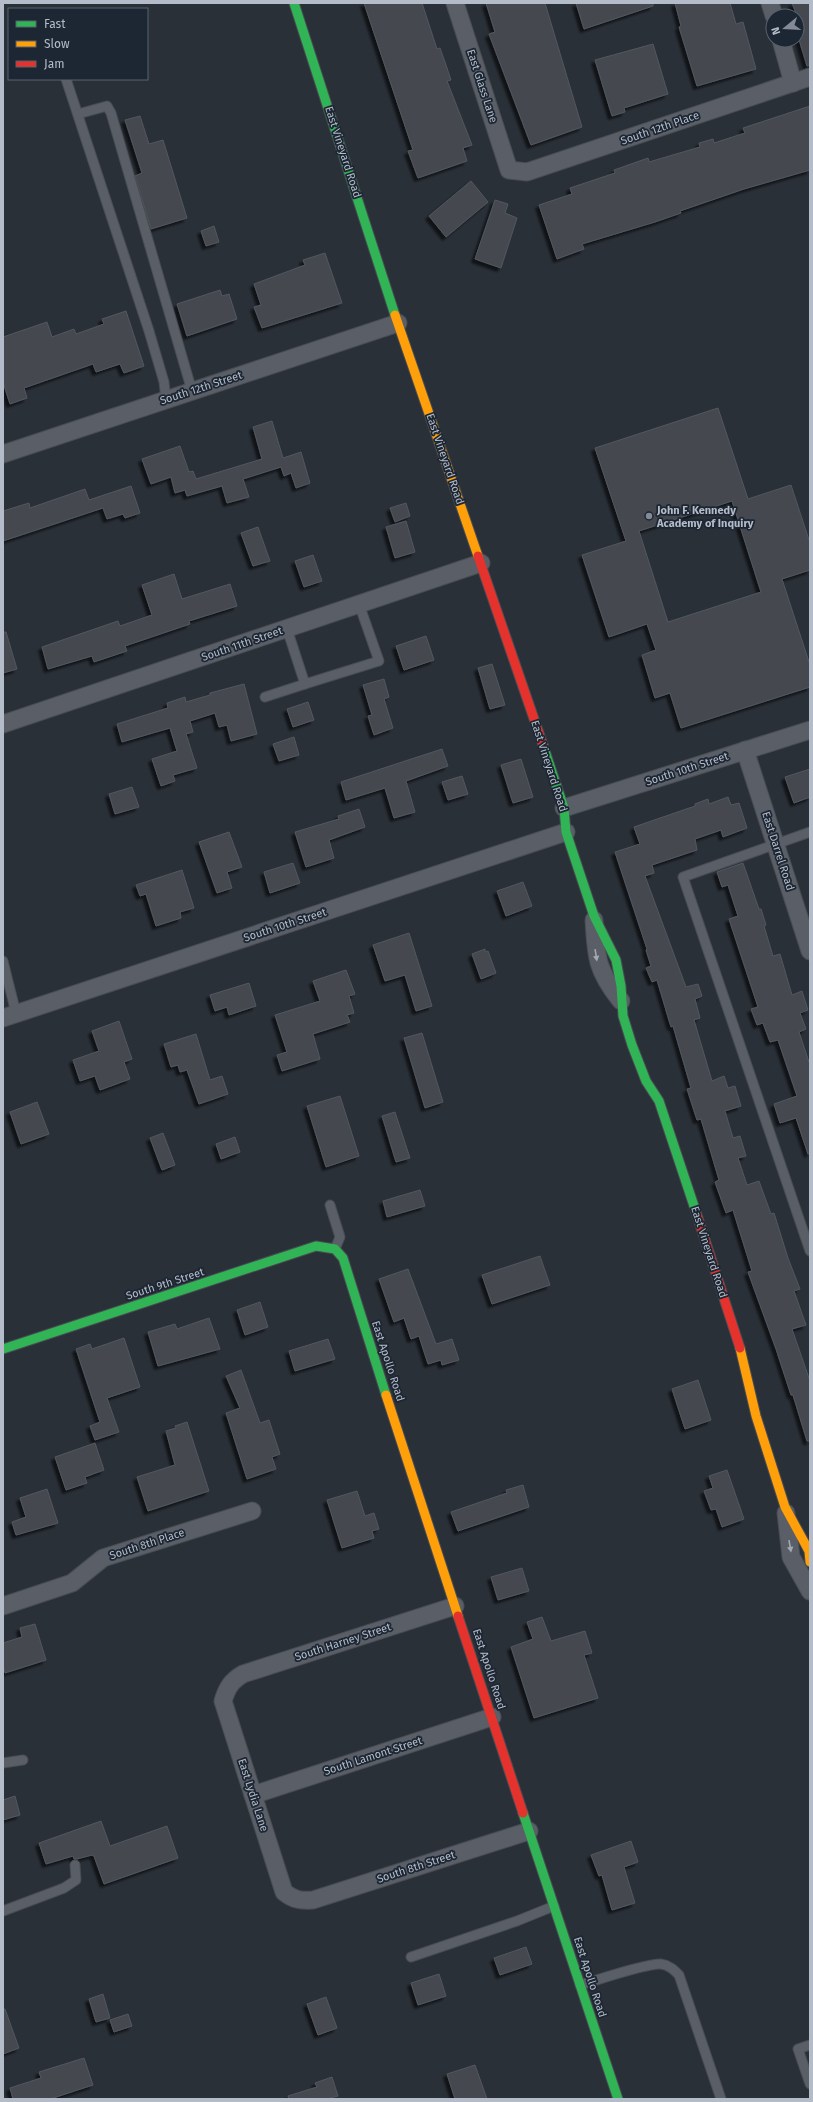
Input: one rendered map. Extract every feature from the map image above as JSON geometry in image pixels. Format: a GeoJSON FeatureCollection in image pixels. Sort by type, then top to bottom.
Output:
{"type":"FeatureCollection","features":[{"type":"Feature","properties":{"kind":"street","name":"East Vineyard Road"},"geometry":{"type":"LineString","coordinates":[[294,3],[398,323],[564,808],[566,832],[594,916],[598,966],[604,978],[621,1001],[632,1045],[646,1081],[659,1101],[670,1131],[741,1352],[756,1416],[785,1507],[792,1557],[810,1591]]}},
{"type":"Feature","properties":{"kind":"street","name":"East Glass Lane"},"geometry":{"type":"LineString","coordinates":[[455,3],[509,170]]}},
{"type":"Feature","properties":{"kind":"street"},"geometry":{"type":"LineString","coordinates":[[783,48],[794,82]]}},
{"type":"Feature","properties":{"kind":"street","name":"South 12th Place"},"geometry":{"type":"LineString","coordinates":[[509,170],[527,172],[810,77]]}},
{"type":"Feature","properties":{"kind":"street","name":"South 12th Street"},"geometry":{"type":"LineString","coordinates":[[3,454],[398,323]]}},
{"type":"Feature","properties":{"kind":"street","name":"South 11th Street"},"geometry":{"type":"LineString","coordinates":[[3,724],[481,563]]}},
{"type":"Feature","properties":{"kind":"street","name":"South 10th Street"},"geometry":{"type":"LineString","coordinates":[[564,808],[810,730]]}},
{"type":"Feature","properties":{"kind":"street","name":"East Darrel Road"},"geometry":{"type":"LineString","coordinates":[[746,750],[810,951]]}},
{"type":"Feature","properties":{"kind":"street","name":"South 10th Street"},"geometry":{"type":"LineString","coordinates":[[9,1015],[566,832]]}},
{"type":"Feature","properties":{"kind":"street","name":"South 9th Street"},"geometry":{"type":"LineString","coordinates":[[3,1349],[316,1246],[334,1249]]}},
{"type":"Feature","properties":{"kind":"street","name":"East Apollo Road"},"geometry":{"type":"LineString","coordinates":[[334,1249],[343,1258],[455,1606],[618,2099]]}},
{"type":"Feature","properties":{"kind":"street","name":"East Vineyard Road"},"geometry":{"type":"LineString","coordinates":[[785,1507],[809,1551],[810,1562]]}},
{"type":"Feature","properties":{"kind":"street","name":"South 8th Place"},"geometry":{"type":"LineString","coordinates":[[3,1606],[72,1583],[103,1558],[252,1511]]}},
{"type":"Feature","properties":{"kind":"street","name":"South Harney Street"},"geometry":{"type":"LineString","coordinates":[[233,1680],[244,1674],[455,1606]]}},
{"type":"Feature","properties":{"kind":"street","name":"East Lydia Lane"},"geometry":{"type":"LineString","coordinates":[[233,1680],[227,1688],[223,1701],[284,1892],[292,1898],[301,1901]]}},
{"type":"Feature","properties":{"kind":"street","name":"South Lamont Street"},"geometry":{"type":"LineString","coordinates":[[253,1795],[492,1717]]}},
{"type":"Feature","properties":{"kind":"street","name":"South 8th Street"},"geometry":{"type":"LineString","coordinates":[[301,1901],[313,1900],[529,1831]]}},
{"type":"Feature","properties":{"kind":"lane"},"geometry":{"type":"LineString","coordinates":[[66,80],[149,331],[164,382],[166,400]]}},
{"type":"Feature","properties":{"kind":"lane"},"geometry":{"type":"LineString","coordinates":[[78,114],[107,106],[111,113],[192,391]]}},
{"type":"Feature","properties":{"kind":"lane"},"geometry":{"type":"LineString","coordinates":[[265,697],[379,661],[359,604]]}},
{"type":"Feature","properties":{"kind":"lane"},"geometry":{"type":"LineString","coordinates":[[287,628],[305,684]]}},
{"type":"Feature","properties":{"kind":"lane"},"geometry":{"type":"LineString","coordinates":[[810,832],[684,877],[810,1251]]}},
{"type":"Feature","properties":{"kind":"lane"},"geometry":{"type":"LineString","coordinates":[[3,961],[9,1015]]}},
{"type":"Feature","properties":{"kind":"lane"},"geometry":{"type":"LineString","coordinates":[[330,1205],[340,1237],[334,1249]]}},
{"type":"Feature","properties":{"kind":"lane"},"geometry":{"type":"LineString","coordinates":[[3,1763],[23,1760]]}},
{"type":"Feature","properties":{"kind":"lane"},"geometry":{"type":"LineString","coordinates":[[3,1911],[64,1888],[76,1880],[75,1865]]}},
{"type":"Feature","properties":{"kind":"lane"},"geometry":{"type":"LineString","coordinates":[[411,1957],[517,1921],[554,1906]]}},
{"type":"Feature","properties":{"kind":"lane"},"geometry":{"type":"LineString","coordinates":[[580,1985],[643,1967],[661,1964],[672,1967],[679,1975],[721,2099]]}},
{"type":"Feature","properties":{"kind":"lane"},"geometry":{"type":"LineString","coordinates":[[810,2045],[798,2049],[810,2084]]}},
{"type":"Feature","properties":{"kind":"building"},"geometry":{"type":"Polygon","coordinates":[[[364,3],[422,3],[437,49],[440,48],[451,80],[447,81],[472,145],[463,148],[467,161],[418,178],[408,151],[413,150],[364,3]]]}},
{"type":"Feature","properties":{"kind":"building"},"geometry":{"type":"Polygon","coordinates":[[[486,3],[545,3],[582,127],[531,145],[489,34],[495,32],[486,3]]]}},
{"type":"Feature","properties":{"kind":"building"},"geometry":{"type":"Polygon","coordinates":[[[576,3],[653,3],[653,6],[584,29],[576,3]]]}},
{"type":"Feature","properties":{"kind":"building"},"geometry":{"type":"Polygon","coordinates":[[[675,3],[730,3],[736,24],[743,22],[756,69],[697,86],[679,27],[681,26],[675,3]]]}},
{"type":"Feature","properties":{"kind":"building"},"geometry":{"type":"Polygon","coordinates":[[[792,3],[810,3],[810,65],[807,66],[802,48],[805,48],[805,8],[794,8],[792,3]]]}},
{"type":"Feature","properties":{"kind":"building"},"geometry":{"type":"Polygon","coordinates":[[[653,44],[668,94],[624,108],[625,112],[612,116],[595,60],[653,44]]]}},
{"type":"Feature","properties":{"kind":"building"},"geometry":{"type":"Polygon","coordinates":[[[810,106],[810,170],[744,189],[680,211],[681,213],[655,222],[582,244],[584,249],[557,259],[539,205],[572,194],[570,188],[615,173],[614,170],[648,158],[649,162],[700,147],[699,143],[713,139],[714,143],[745,133],[743,128],[810,106]]]}},
{"type":"Feature","properties":{"kind":"building"},"geometry":{"type":"Polygon","coordinates":[[[140,116],[149,144],[163,140],[187,218],[151,229],[135,176],[142,173],[125,120],[140,116]]]}},
{"type":"Feature","properties":{"kind":"building"},"geometry":{"type":"Polygon","coordinates":[[[471,181],[488,202],[446,237],[429,216],[471,181]]]}},
{"type":"Feature","properties":{"kind":"building"},"geometry":{"type":"Polygon","coordinates":[[[495,200],[508,204],[505,213],[517,218],[501,268],[475,259],[495,200]]]}},
{"type":"Feature","properties":{"kind":"building"},"geometry":{"type":"Polygon","coordinates":[[[214,226],[219,242],[206,246],[201,231],[214,226]]]}},
{"type":"Feature","properties":{"kind":"building"},"geometry":{"type":"Polygon","coordinates":[[[325,253],[342,303],[262,328],[254,307],[261,305],[254,284],[305,265],[303,260],[325,253]]]}},
{"type":"Feature","properties":{"kind":"building"},"geometry":{"type":"Polygon","coordinates":[[[220,290],[222,296],[229,294],[237,319],[187,336],[177,304],[220,290]]]}},
{"type":"Feature","properties":{"kind":"building"},"geometry":{"type":"Polygon","coordinates":[[[126,311],[144,366],[124,373],[120,364],[96,372],[93,364],[24,388],[27,398],[10,404],[3,382],[3,337],[47,322],[52,337],[74,329],[76,334],[104,324],[102,319],[126,311]]]}},
{"type":"Feature","properties":{"kind":"building"},"geometry":{"type":"Polygon","coordinates":[[[718,408],[748,499],[791,485],[810,543],[810,570],[782,579],[810,665],[810,687],[681,728],[670,693],[655,698],[642,655],[656,650],[647,624],[609,637],[582,555],[626,541],[595,448],[718,408]],[[732,501],[639,531],[668,622],[761,592],[732,501]]]}},
{"type":"Feature","properties":{"kind":"building"},"geometry":{"type":"Polygon","coordinates":[[[272,421],[283,458],[301,452],[310,483],[296,488],[291,473],[284,476],[281,467],[243,479],[249,497],[227,503],[222,486],[187,496],[185,490],[175,493],[171,477],[151,484],[142,459],[180,446],[189,472],[193,471],[196,479],[262,459],[253,427],[272,421]]]}},
{"type":"Feature","properties":{"kind":"building"},"geometry":{"type":"Polygon","coordinates":[[[131,486],[140,513],[125,518],[123,514],[107,519],[103,508],[3,541],[3,511],[29,503],[30,508],[85,489],[89,500],[131,486]]]}},
{"type":"Feature","properties":{"kind":"building"},"geometry":{"type":"Polygon","coordinates":[[[406,503],[410,516],[395,522],[390,508],[406,503]]]}},
{"type":"Feature","properties":{"kind":"building"},"geometry":{"type":"Polygon","coordinates":[[[406,521],[415,552],[395,558],[386,527],[406,521]]]}},
{"type":"Feature","properties":{"kind":"building"},"geometry":{"type":"Polygon","coordinates":[[[258,527],[270,561],[253,566],[241,533],[258,527]]]}},
{"type":"Feature","properties":{"kind":"building"},"geometry":{"type":"Polygon","coordinates":[[[313,555],[322,581],[304,587],[295,561],[313,555]]]}},
{"type":"Feature","properties":{"kind":"building"},"geometry":{"type":"Polygon","coordinates":[[[174,574],[182,599],[230,584],[237,606],[189,621],[190,624],[125,646],[127,651],[94,662],[92,656],[48,669],[42,647],[118,621],[120,626],[152,615],[142,585],[174,574]]]}},
{"type":"Feature","properties":{"kind":"building"},"geometry":{"type":"Polygon","coordinates":[[[3,632],[6,632],[17,669],[3,673],[3,632]]]}},
{"type":"Feature","properties":{"kind":"building"},"geometry":{"type":"Polygon","coordinates":[[[426,636],[434,660],[404,670],[396,646],[426,636]]]}},
{"type":"Feature","properties":{"kind":"building"},"geometry":{"type":"Polygon","coordinates":[[[492,664],[505,705],[490,709],[478,668],[492,664]]]}},
{"type":"Feature","properties":{"kind":"building"},"geometry":{"type":"Polygon","coordinates":[[[384,679],[389,697],[384,699],[393,728],[374,735],[368,716],[372,715],[363,685],[384,679]]]}},
{"type":"Feature","properties":{"kind":"building"},"geometry":{"type":"Polygon","coordinates":[[[244,684],[257,734],[231,741],[227,725],[219,727],[215,713],[190,721],[193,732],[186,734],[197,768],[173,775],[175,781],[161,786],[152,759],[177,751],[170,728],[122,742],[117,724],[168,708],[167,703],[185,697],[186,702],[210,695],[210,693],[244,684]]]}},
{"type":"Feature","properties":{"kind":"building"},"geometry":{"type":"Polygon","coordinates":[[[308,702],[314,720],[293,727],[287,709],[308,702]]]}},
{"type":"Feature","properties":{"kind":"building"},"geometry":{"type":"Polygon","coordinates":[[[294,737],[299,755],[279,761],[273,744],[294,737]]]}},
{"type":"Feature","properties":{"kind":"building"},"geometry":{"type":"Polygon","coordinates":[[[442,749],[448,766],[406,781],[415,812],[394,818],[385,788],[346,800],[341,782],[442,749]]]}},
{"type":"Feature","properties":{"kind":"building"},"geometry":{"type":"Polygon","coordinates":[[[521,759],[533,797],[513,803],[501,765],[521,759]]]}},
{"type":"Feature","properties":{"kind":"building"},"geometry":{"type":"Polygon","coordinates":[[[810,769],[810,797],[794,803],[785,777],[810,769]]]}},
{"type":"Feature","properties":{"kind":"building"},"geometry":{"type":"Polygon","coordinates":[[[462,776],[468,794],[448,800],[442,782],[462,776]]]}},
{"type":"Feature","properties":{"kind":"building"},"geometry":{"type":"Polygon","coordinates":[[[132,787],[139,807],[115,814],[109,794],[132,787]]]}},
{"type":"Feature","properties":{"kind":"building"},"geometry":{"type":"Polygon","coordinates":[[[728,797],[731,805],[739,803],[747,828],[723,837],[721,830],[695,839],[697,850],[652,865],[654,873],[645,876],[686,987],[698,984],[702,996],[695,999],[700,1018],[694,1020],[712,1081],[724,1076],[728,1088],[735,1086],[741,1106],[725,1111],[733,1138],[740,1136],[746,1156],[738,1158],[747,1185],[759,1181],[771,1214],[774,1213],[788,1258],[800,1289],[794,1291],[806,1325],[792,1329],[810,1381],[810,1441],[807,1441],[793,1395],[791,1395],[748,1272],[752,1271],[733,1210],[726,1213],[715,1182],[719,1180],[701,1119],[697,1120],[687,1089],[691,1088],[673,1026],[671,1027],[657,980],[652,982],[646,968],[651,966],[646,950],[647,949],[615,852],[640,844],[634,827],[695,806],[695,804],[708,799],[709,804],[728,797]]]}},
{"type":"Feature","properties":{"kind":"building"},"geometry":{"type":"Polygon","coordinates":[[[359,809],[365,827],[329,840],[334,858],[306,867],[295,832],[339,819],[338,816],[359,809]]]}},
{"type":"Feature","properties":{"kind":"building"},"geometry":{"type":"Polygon","coordinates":[[[229,832],[242,867],[227,872],[232,888],[217,893],[199,842],[229,832]]]}},
{"type":"Feature","properties":{"kind":"building"},"geometry":{"type":"Polygon","coordinates":[[[293,863],[300,883],[270,893],[264,872],[293,863]]]}},
{"type":"Feature","properties":{"kind":"building"},"geometry":{"type":"Polygon","coordinates":[[[743,863],[759,909],[761,909],[766,925],[764,926],[773,956],[780,954],[792,995],[802,991],[808,1010],[800,1013],[806,1029],[799,1032],[810,1065],[810,1153],[808,1154],[796,1118],[780,1123],[774,1104],[797,1096],[778,1040],[770,1042],[763,1023],[757,1025],[751,1009],[758,1007],[729,919],[738,916],[728,885],[722,887],[717,872],[743,863]]]}},
{"type":"Feature","properties":{"kind":"building"},"geometry":{"type":"Polygon","coordinates":[[[182,870],[194,908],[180,912],[181,918],[156,926],[146,894],[140,896],[136,885],[182,870]]]}},
{"type":"Feature","properties":{"kind":"building"},"geometry":{"type":"Polygon","coordinates":[[[523,882],[532,906],[506,916],[497,891],[523,882]]]}},
{"type":"Feature","properties":{"kind":"building"},"geometry":{"type":"Polygon","coordinates":[[[409,933],[432,1006],[416,1011],[405,975],[385,981],[373,945],[409,933]]]}},
{"type":"Feature","properties":{"kind":"building"},"geometry":{"type":"Polygon","coordinates":[[[485,949],[485,952],[488,951],[496,973],[481,979],[472,954],[485,949]]]}},
{"type":"Feature","properties":{"kind":"building"},"geometry":{"type":"Polygon","coordinates":[[[346,970],[355,994],[349,996],[354,1013],[347,1015],[350,1022],[313,1034],[320,1059],[282,1071],[277,1055],[287,1052],[275,1015],[320,1001],[313,981],[346,970]]]}},
{"type":"Feature","properties":{"kind":"building"},"geometry":{"type":"Polygon","coordinates":[[[249,983],[256,1006],[229,1015],[227,1007],[215,1011],[210,995],[249,983]]]}},
{"type":"Feature","properties":{"kind":"building"},"geometry":{"type":"Polygon","coordinates":[[[119,1021],[132,1059],[124,1062],[130,1079],[100,1090],[95,1076],[80,1081],[73,1060],[99,1051],[92,1031],[119,1021]]]}},
{"type":"Feature","properties":{"kind":"building"},"geometry":{"type":"Polygon","coordinates":[[[422,1033],[443,1102],[425,1108],[404,1038],[422,1033]]]}},
{"type":"Feature","properties":{"kind":"building"},"geometry":{"type":"Polygon","coordinates":[[[196,1034],[210,1080],[222,1076],[228,1094],[199,1104],[187,1070],[180,1072],[178,1065],[171,1067],[164,1044],[196,1034]]]}},
{"type":"Feature","properties":{"kind":"building"},"geometry":{"type":"Polygon","coordinates":[[[340,1096],[359,1156],[326,1167],[307,1106],[340,1096]]]}},
{"type":"Feature","properties":{"kind":"building"},"geometry":{"type":"Polygon","coordinates":[[[37,1102],[49,1134],[21,1144],[10,1112],[37,1102]]]}},
{"type":"Feature","properties":{"kind":"building"},"geometry":{"type":"Polygon","coordinates":[[[395,1112],[410,1158],[396,1162],[382,1116],[395,1112]]]}},
{"type":"Feature","properties":{"kind":"building"},"geometry":{"type":"Polygon","coordinates":[[[163,1133],[175,1165],[162,1170],[150,1138],[163,1133]]]}},
{"type":"Feature","properties":{"kind":"building"},"geometry":{"type":"Polygon","coordinates":[[[235,1137],[240,1152],[221,1159],[216,1144],[235,1137]]]}},
{"type":"Feature","properties":{"kind":"building"},"geometry":{"type":"Polygon","coordinates":[[[420,1190],[425,1206],[387,1217],[383,1201],[420,1190]]]}},
{"type":"Feature","properties":{"kind":"building"},"geometry":{"type":"Polygon","coordinates":[[[540,1256],[550,1285],[492,1304],[482,1275],[540,1256]]]}},
{"type":"Feature","properties":{"kind":"building"},"geometry":{"type":"Polygon","coordinates":[[[408,1269],[436,1344],[452,1339],[459,1360],[442,1365],[441,1360],[428,1364],[419,1336],[411,1339],[404,1318],[394,1322],[379,1279],[408,1269]]]}},
{"type":"Feature","properties":{"kind":"building"},"geometry":{"type":"Polygon","coordinates":[[[260,1302],[268,1327],[245,1335],[237,1310],[260,1302]]]}},
{"type":"Feature","properties":{"kind":"building"},"geometry":{"type":"Polygon","coordinates":[[[209,1318],[220,1349],[158,1366],[148,1332],[175,1324],[177,1329],[209,1318]]]}},
{"type":"Feature","properties":{"kind":"building"},"geometry":{"type":"Polygon","coordinates":[[[124,1338],[140,1387],[107,1398],[119,1432],[95,1440],[90,1426],[100,1422],[76,1349],[90,1344],[92,1349],[124,1338]]]}},
{"type":"Feature","properties":{"kind":"building"},"geometry":{"type":"Polygon","coordinates":[[[328,1339],[335,1359],[295,1371],[289,1351],[328,1339]]]}},
{"type":"Feature","properties":{"kind":"building"},"geometry":{"type":"Polygon","coordinates":[[[241,1370],[260,1423],[269,1420],[280,1454],[272,1457],[276,1469],[247,1479],[226,1413],[240,1408],[226,1376],[241,1370]]]}},
{"type":"Feature","properties":{"kind":"building"},"geometry":{"type":"Polygon","coordinates":[[[698,1380],[711,1420],[685,1429],[672,1389],[698,1380]]]}},
{"type":"Feature","properties":{"kind":"building"},"geometry":{"type":"Polygon","coordinates":[[[187,1422],[209,1491],[148,1511],[137,1477],[175,1465],[166,1431],[187,1422]]]}},
{"type":"Feature","properties":{"kind":"building"},"geometry":{"type":"Polygon","coordinates":[[[95,1443],[104,1470],[85,1477],[87,1483],[66,1490],[55,1457],[95,1443]]]}},
{"type":"Feature","properties":{"kind":"building"},"geometry":{"type":"Polygon","coordinates":[[[727,1470],[744,1519],[722,1527],[716,1509],[711,1510],[704,1491],[713,1488],[709,1476],[727,1470]]]}},
{"type":"Feature","properties":{"kind":"building"},"geometry":{"type":"Polygon","coordinates":[[[523,1485],[529,1507],[458,1531],[451,1512],[507,1493],[506,1490],[523,1485]]]}},
{"type":"Feature","properties":{"kind":"building"},"geometry":{"type":"Polygon","coordinates":[[[47,1489],[58,1523],[16,1535],[12,1522],[26,1517],[20,1498],[47,1489]]]}},
{"type":"Feature","properties":{"kind":"building"},"geometry":{"type":"Polygon","coordinates":[[[357,1491],[365,1516],[374,1513],[379,1529],[372,1531],[374,1538],[342,1548],[327,1500],[357,1491]]]}},
{"type":"Feature","properties":{"kind":"building"},"geometry":{"type":"Polygon","coordinates":[[[522,1568],[529,1591],[498,1600],[491,1577],[522,1568]]]}},
{"type":"Feature","properties":{"kind":"building"},"geometry":{"type":"Polygon","coordinates":[[[542,1617],[551,1641],[585,1631],[592,1653],[584,1655],[598,1698],[534,1718],[511,1647],[533,1639],[527,1622],[542,1617]]]}},
{"type":"Feature","properties":{"kind":"building"},"geometry":{"type":"Polygon","coordinates":[[[35,1624],[46,1660],[5,1673],[3,1665],[3,1643],[22,1637],[20,1628],[35,1624]]]}},
{"type":"Feature","properties":{"kind":"building"},"geometry":{"type":"Polygon","coordinates":[[[15,1796],[20,1815],[3,1820],[3,1800],[15,1796]]]}},
{"type":"Feature","properties":{"kind":"building"},"geometry":{"type":"Polygon","coordinates":[[[101,1821],[110,1846],[167,1826],[178,1858],[104,1884],[94,1856],[92,1855],[77,1859],[74,1859],[73,1856],[46,1864],[39,1843],[101,1821]]]}},
{"type":"Feature","properties":{"kind":"building"},"geometry":{"type":"Polygon","coordinates":[[[631,1841],[638,1862],[624,1867],[635,1903],[612,1910],[602,1875],[599,1876],[591,1855],[631,1841]]]}},
{"type":"Feature","properties":{"kind":"building"},"geometry":{"type":"Polygon","coordinates":[[[526,1947],[532,1964],[500,1975],[494,1958],[526,1947]]]}},
{"type":"Feature","properties":{"kind":"building"},"geometry":{"type":"Polygon","coordinates":[[[439,1974],[446,1996],[418,2005],[411,1983],[439,1974]]]}},
{"type":"Feature","properties":{"kind":"building"},"geometry":{"type":"Polygon","coordinates":[[[103,1994],[110,2018],[96,2022],[89,1999],[103,1994]]]}},
{"type":"Feature","properties":{"kind":"building"},"geometry":{"type":"Polygon","coordinates":[[[326,1997],[337,2028],[318,2035],[307,2004],[326,1997]]]}},
{"type":"Feature","properties":{"kind":"building"},"geometry":{"type":"Polygon","coordinates":[[[3,2009],[5,2009],[19,2048],[3,2054],[3,2009]]]}},
{"type":"Feature","properties":{"kind":"building"},"geometry":{"type":"Polygon","coordinates":[[[128,2014],[132,2026],[114,2032],[110,2020],[128,2014]]]}},
{"type":"Feature","properties":{"kind":"building"},"geometry":{"type":"Polygon","coordinates":[[[84,2058],[93,2085],[50,2099],[13,2099],[10,2088],[41,2078],[39,2072],[84,2058]]]}},
{"type":"Feature","properties":{"kind":"building"},"geometry":{"type":"Polygon","coordinates":[[[475,2065],[487,2099],[455,2099],[447,2074],[475,2065]]]}},
{"type":"Feature","properties":{"kind":"building"},"geometry":{"type":"Polygon","coordinates":[[[332,2077],[338,2096],[327,2099],[289,2099],[288,2096],[317,2087],[315,2083],[332,2077]]]}},
{"type":"Feature","properties":{"kind":"traffic: fast"},"geometry":{"type":"LineString","coordinates":[[294,3],[395,315]]}},
{"type":"Feature","properties":{"kind":"traffic: fast"},"geometry":{"type":"LineString","coordinates":[[543,745],[564,808],[566,832],[594,916],[616,960],[621,986],[623,1016],[632,1045],[646,1081],[659,1101],[696,1212]]}},
{"type":"Feature","properties":{"kind":"traffic: fast"},"geometry":{"type":"LineString","coordinates":[[3,1349],[316,1246],[335,1249],[343,1258],[386,1395]]}},
{"type":"Feature","properties":{"kind":"traffic: fast"},"geometry":{"type":"LineString","coordinates":[[523,1813],[618,2099]]}},
{"type":"Feature","properties":{"kind":"traffic: slow"},"geometry":{"type":"LineString","coordinates":[[395,315],[478,556]]}},
{"type":"Feature","properties":{"kind":"traffic: slow"},"geometry":{"type":"LineString","coordinates":[[740,1348],[756,1416],[785,1507],[809,1551],[810,1562]]}},
{"type":"Feature","properties":{"kind":"traffic: slow"},"geometry":{"type":"LineString","coordinates":[[386,1395],[458,1616]]}},
{"type":"Feature","properties":{"kind":"traffic: jam"},"geometry":{"type":"LineString","coordinates":[[478,556],[543,745]]}},
{"type":"Feature","properties":{"kind":"traffic: jam"},"geometry":{"type":"LineString","coordinates":[[696,1212],[740,1348]]}},
{"type":"Feature","properties":{"kind":"traffic: jam"},"geometry":{"type":"LineString","coordinates":[[458,1616],[523,1813]]}},
{"type":"Feature","properties":{"kind":"place","name":"John F. Kennedy Academy of Inquiry"},"geometry":{"type":"Point","coordinates":[649,516]}}]}
